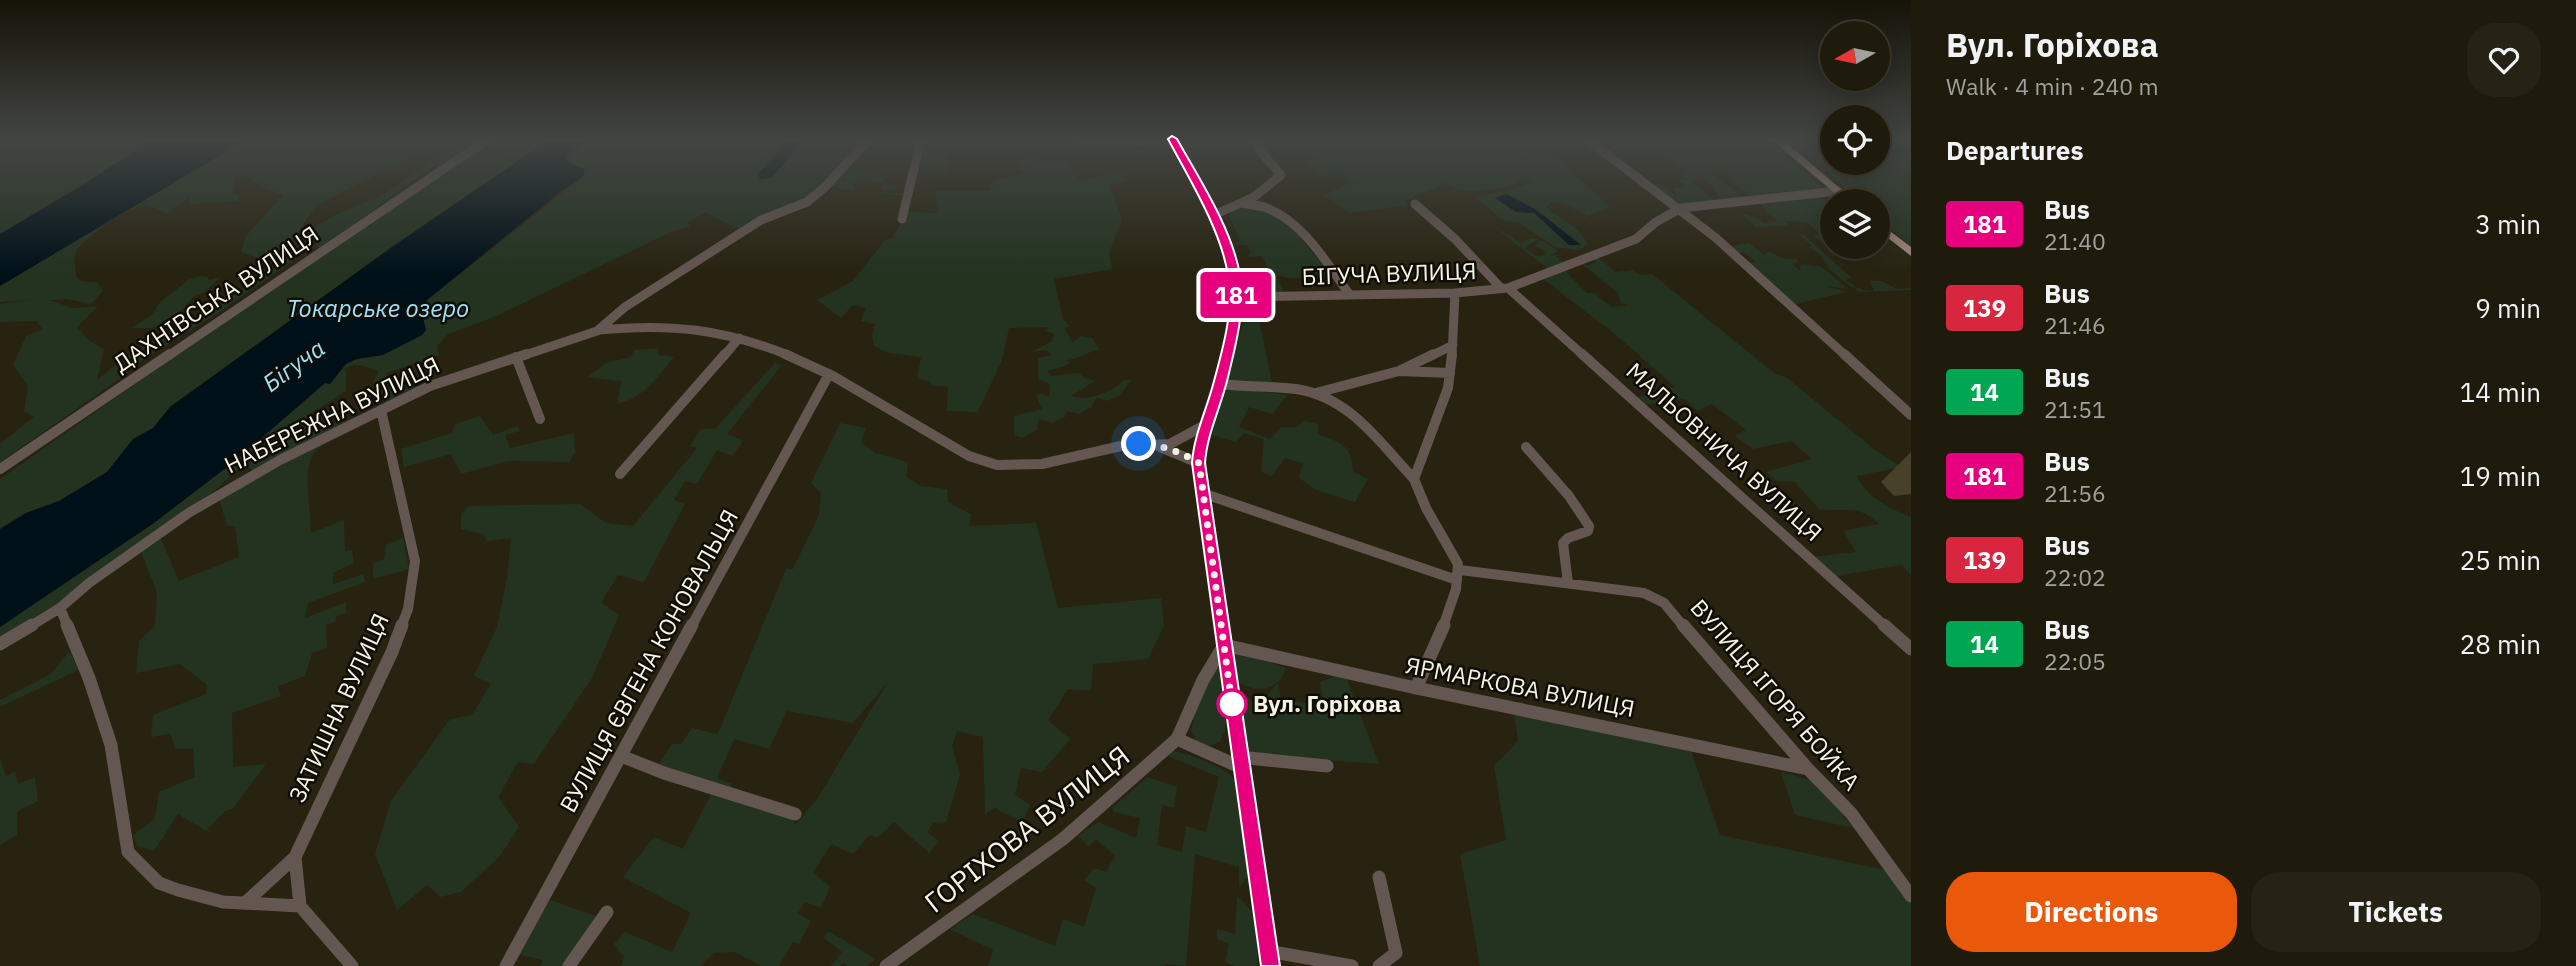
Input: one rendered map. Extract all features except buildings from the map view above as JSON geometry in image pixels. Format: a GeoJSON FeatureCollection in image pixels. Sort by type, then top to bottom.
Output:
{"type":"FeatureCollection","features":[{"type":"Feature","properties":{"kind":"main road"},"geometry":{"type":"LineString","coordinates":[[1890,235],[1911,253]]}},
{"type":"Feature","properties":{"kind":"street","name":"ДАХНІВСЬКА ВУЛИЦЯ"},"geometry":{"type":"LineString","coordinates":[[0,469],[421,184]]}},
{"type":"Feature","properties":{"kind":"street","name":"НАБЕРЕЖНА ВУЛИЦЯ"},"geometry":{"type":"LineString","coordinates":[[0,644],[60,608],[89,583],[218,494],[280,460],[430,386],[597,331],[622,309],[761,220],[807,202],[828,184]]}},
{"type":"Feature","properties":{"kind":"street"},"geometry":{"type":"LineString","coordinates":[[902,219],[910,184]]}},
{"type":"Feature","properties":{"kind":"street"},"geometry":{"type":"LineString","coordinates":[[1197,184],[1214,215],[1234,275],[1236,297],[1220,384],[1200,443],[1199,463],[1269,959],[1352,966]]}},
{"type":"Feature","properties":{"kind":"street"},"geometry":{"type":"LineString","coordinates":[[1214,215],[1242,203],[1271,184]]}},
{"type":"Feature","properties":{"kind":"street"},"geometry":{"type":"LineString","coordinates":[[1648,184],[1681,208],[1911,415]]}},
{"type":"Feature","properties":{"kind":"street","name":"БІГУЧА ВУЛИЦЯ"},"geometry":{"type":"LineString","coordinates":[[1236,297],[1455,293],[1504,288],[1636,239],[1664,217],[1681,208],[1820,193]]}},
{"type":"Feature","properties":{"kind":"street"},"geometry":{"type":"LineString","coordinates":[[1242,203],[1263,207],[1277,214],[1298,231],[1349,294]]}},
{"type":"Feature","properties":{"kind":"street","name":"БІГУЧА ВУЛИЦЯ"},"geometry":{"type":"LineString","coordinates":[[1415,204],[1504,288]]}},
{"type":"Feature","properties":{"kind":"street","name":"МАЛЬОВНИЧА ВУЛИЦЯ"},"geometry":{"type":"LineString","coordinates":[[1504,288],[1911,649]]}},
{"type":"Feature","properties":{"kind":"street"},"geometry":{"type":"LineString","coordinates":[[1414,479],[1448,388],[1455,293]]}},
{"type":"Feature","properties":{"kind":"street"},"geometry":{"type":"LineString","coordinates":[[622,309],[620,318],[630,327]]}},
{"type":"Feature","properties":{"kind":"street"},"geometry":{"type":"LineString","coordinates":[[597,331],[630,327],[683,327],[739,338],[784,353],[969,456],[998,464],[1042,464],[1121,446],[1174,442],[1205,425]]}},
{"type":"Feature","properties":{"kind":"street"},"geometry":{"type":"LineString","coordinates":[[620,474],[739,338]]}},
{"type":"Feature","properties":{"kind":"street"},"geometry":{"type":"LineString","coordinates":[[1220,384],[1316,393],[1399,372],[1453,345]]}},
{"type":"Feature","properties":{"kind":"street"},"geometry":{"type":"LineString","coordinates":[[516,357],[540,419]]}},
{"type":"Feature","properties":{"kind":"street"},"geometry":{"type":"LineString","coordinates":[[1399,372],[1450,373]]}},
{"type":"Feature","properties":{"kind":"street","name":"ВУЛИЦЯ ЄВГЕНА КОНОВАЛЬЦЯ"},"geometry":{"type":"LineString","coordinates":[[506,966],[828,376]]}},
{"type":"Feature","properties":{"kind":"street"},"geometry":{"type":"LineString","coordinates":[[1316,393],[1347,410],[1414,479],[1459,575],[1441,632],[1416,688]]}},
{"type":"Feature","properties":{"kind":"street","name":"ЗАТИШНА ВУЛИЦЯ"},"geometry":{"type":"LineString","coordinates":[[245,903],[295,858],[392,652],[408,609],[415,561],[381,410]]}},
{"type":"Feature","properties":{"kind":"street"},"geometry":{"type":"LineString","coordinates":[[1155,444],[1199,463]]}},
{"type":"Feature","properties":{"kind":"street"},"geometry":{"type":"LineString","coordinates":[[1526,447],[1569,496],[1589,526],[1588,531],[1568,538],[1563,543],[1568,583]]}},
{"type":"Feature","properties":{"kind":"street","name":"ВУЛИЦЯ ІГОРЯ БОЙКА"},"geometry":{"type":"LineString","coordinates":[[1202,493],[1459,575],[1568,583],[1639,592],[1664,603],[1808,769],[1822,779],[1844,804],[1911,896]]}},
{"type":"Feature","properties":{"kind":"street"},"geometry":{"type":"LineString","coordinates":[[60,608],[89,678],[111,745],[128,852],[159,883],[223,902],[300,906]]}},
{"type":"Feature","properties":{"kind":"street","name":"ЯРМАРКОВА ВУЛИЦЯ"},"geometry":{"type":"LineString","coordinates":[[1224,645],[1416,688],[1808,769]]}},
{"type":"Feature","properties":{"kind":"street","name":"ГОРІХОВА ВУЛИЦЯ"},"geometry":{"type":"LineString","coordinates":[[886,966],[1063,839],[1177,739],[1203,680],[1224,645]]}},
{"type":"Feature","properties":{"kind":"street"},"geometry":{"type":"LineString","coordinates":[[1177,739],[1240,762],[1327,766]]}},
{"type":"Feature","properties":{"kind":"street"},"geometry":{"type":"LineString","coordinates":[[621,756],[654,771],[768,803],[796,814]]}},
{"type":"Feature","properties":{"kind":"street"},"geometry":{"type":"LineString","coordinates":[[295,858],[300,906],[352,966]]}},
{"type":"Feature","properties":{"kind":"street"},"geometry":{"type":"LineString","coordinates":[[1378,966],[1396,953],[1379,877]]}},
{"type":"Feature","properties":{"kind":"street"},"geometry":{"type":"LineString","coordinates":[[569,966],[607,912]]}},
{"type":"Feature","properties":{"kind":"green space"},"geometry":{"type":"Polygon","coordinates":[[[0,184],[82,184],[0,234],[0,184]]]}},
{"type":"Feature","properties":{"kind":"green space"},"geometry":{"type":"Polygon","coordinates":[[[171,184],[234,184],[232,193],[239,196],[238,201],[188,204],[191,196],[166,214],[151,207],[140,206],[103,226],[78,248],[74,259],[76,276],[81,281],[98,283],[103,291],[91,304],[67,299],[48,300],[73,308],[98,306],[77,327],[88,340],[104,349],[97,380],[124,358],[238,293],[297,253],[297,258],[215,315],[141,361],[121,378],[0,462],[0,444],[34,417],[24,412],[28,386],[13,365],[26,336],[42,329],[37,321],[0,322],[0,304],[31,300],[0,302],[0,286],[171,184]]]}},
{"type":"Feature","properties":{"kind":"green space"},"geometry":{"type":"Polygon","coordinates":[[[258,184],[358,184],[317,205],[299,234],[257,258],[241,252],[246,236],[283,195],[258,184]]]}},
{"type":"Feature","properties":{"kind":"green space"},"geometry":{"type":"Polygon","coordinates":[[[398,184],[409,184],[318,250],[311,232],[313,228],[339,213],[381,196],[398,184]]]}},
{"type":"Feature","properties":{"kind":"green space"},"geometry":{"type":"Polygon","coordinates":[[[428,184],[484,184],[170,407],[153,428],[133,439],[107,472],[59,501],[26,513],[0,529],[0,479],[289,276],[428,184]]]}},
{"type":"Feature","properties":{"kind":"green space"},"geometry":{"type":"Polygon","coordinates":[[[574,184],[822,184],[809,198],[740,230],[705,212],[687,223],[692,226],[671,232],[494,317],[448,334],[437,346],[439,355],[386,373],[392,393],[421,385],[386,403],[385,394],[376,392],[373,381],[379,371],[361,365],[348,367],[343,370],[346,371],[346,391],[313,412],[290,439],[366,413],[253,470],[248,467],[251,464],[247,467],[243,464],[213,492],[54,608],[0,642],[0,627],[154,523],[236,460],[325,383],[330,384],[346,364],[357,359],[383,355],[426,330],[421,310],[427,300],[574,184]]]}},
{"type":"Feature","properties":{"kind":"green space"},"geometry":{"type":"Polygon","coordinates":[[[832,184],[852,184],[856,190],[829,187],[832,184]]]}},
{"type":"Feature","properties":{"kind":"green space"},"geometry":{"type":"Polygon","coordinates":[[[882,184],[897,184],[896,190],[881,189],[882,184]]]}},
{"type":"Feature","properties":{"kind":"green space"},"geometry":{"type":"Polygon","coordinates":[[[992,184],[1113,184],[1109,185],[1122,219],[1109,253],[1112,269],[1054,279],[1063,319],[1070,327],[1064,328],[1073,343],[1081,336],[1092,338],[1100,350],[1066,360],[1070,362],[1065,366],[1047,371],[1051,376],[1079,373],[1086,379],[1095,381],[1071,396],[1077,398],[1099,395],[1124,380],[1131,380],[1120,395],[1107,401],[1097,397],[1091,407],[1079,414],[1067,411],[1065,417],[1053,423],[1039,419],[1037,430],[1022,438],[1014,435],[1014,416],[1042,409],[1036,395],[1039,393],[1049,396],[1050,384],[1038,379],[1038,358],[1052,355],[1046,350],[1032,352],[1052,341],[1054,334],[1046,331],[1049,327],[1009,328],[1002,360],[978,412],[947,411],[948,387],[933,386],[930,381],[917,379],[921,357],[889,353],[874,346],[872,335],[876,324],[861,321],[866,308],[853,305],[841,318],[817,300],[853,281],[885,240],[892,238],[908,212],[937,213],[936,191],[990,191],[992,184]]]}},
{"type":"Feature","properties":{"kind":"green space"},"geometry":{"type":"Polygon","coordinates":[[[1348,184],[1442,184],[1406,200],[1407,205],[1350,213],[1323,195],[1348,184]]]}},
{"type":"Feature","properties":{"kind":"green space"},"geometry":{"type":"Polygon","coordinates":[[[1446,184],[1514,184],[1477,190],[1446,184]]]}},
{"type":"Feature","properties":{"kind":"green space"},"geometry":{"type":"Polygon","coordinates":[[[1526,184],[1585,184],[1610,207],[1587,216],[1550,193],[1618,240],[1564,204],[1551,202],[1546,207],[1580,232],[1587,244],[1580,250],[1555,247],[1520,223],[1504,221],[1475,197],[1526,184]]]}},
{"type":"Feature","properties":{"kind":"green space"},"geometry":{"type":"Polygon","coordinates":[[[1652,184],[1661,184],[1677,196],[1673,188],[1686,187],[1683,184],[1695,184],[1716,201],[1679,205],[1652,184]]]}},
{"type":"Feature","properties":{"kind":"green space"},"geometry":{"type":"Polygon","coordinates":[[[1710,184],[1725,184],[1744,198],[1720,201],[1710,184]]]}},
{"type":"Feature","properties":{"kind":"green space"},"geometry":{"type":"Polygon","coordinates":[[[1737,184],[1817,184],[1822,188],[1751,198],[1737,184]]]}},
{"type":"Feature","properties":{"kind":"green space"},"geometry":{"type":"Polygon","coordinates":[[[1841,184],[1911,184],[1911,246],[1890,229],[1890,189],[1846,189],[1841,184]]]}},
{"type":"Feature","properties":{"kind":"green space"},"geometry":{"type":"Polygon","coordinates":[[[865,191],[903,193],[903,196],[865,191]]]}},
{"type":"Feature","properties":{"kind":"green space"},"geometry":{"type":"Polygon","coordinates":[[[1820,198],[1820,234],[1806,222],[1786,221],[1781,216],[1788,225],[1756,227],[1742,215],[1747,214],[1753,219],[1750,216],[1753,215],[1764,223],[1778,221],[1764,211],[1767,211],[1760,204],[1738,205],[1765,203],[1770,207],[1768,202],[1820,198]]]}},
{"type":"Feature","properties":{"kind":"green space"},"geometry":{"type":"Polygon","coordinates":[[[1245,205],[1267,210],[1295,231],[1333,278],[1288,278],[1276,275],[1285,294],[1251,295],[1246,280],[1252,280],[1257,290],[1270,290],[1266,279],[1254,279],[1253,275],[1247,274],[1270,272],[1262,256],[1249,257],[1248,254],[1251,253],[1247,245],[1231,243],[1241,242],[1229,216],[1245,205]]]}},
{"type":"Feature","properties":{"kind":"green space"},"geometry":{"type":"Polygon","coordinates":[[[1492,225],[1521,243],[1531,238],[1538,239],[1524,248],[1537,256],[1547,255],[1544,253],[1546,251],[1535,246],[1541,240],[1558,251],[1550,255],[1565,255],[1556,256],[1563,262],[1548,269],[1492,225]]]}},
{"type":"Feature","properties":{"kind":"green space"},"geometry":{"type":"Polygon","coordinates":[[[1799,234],[1804,235],[1820,249],[1820,254],[1809,247],[1812,246],[1799,234]]]}},
{"type":"Feature","properties":{"kind":"green space"},"geometry":{"type":"Polygon","coordinates":[[[1749,243],[1764,255],[1769,251],[1781,258],[1797,259],[1798,262],[1792,264],[1801,271],[1799,266],[1802,264],[1822,267],[1848,289],[1825,286],[1847,292],[1795,304],[1747,263],[1756,262],[1744,252],[1736,253],[1729,247],[1749,243]]]}},
{"type":"Feature","properties":{"kind":"green space"},"geometry":{"type":"Polygon","coordinates":[[[1598,257],[1615,272],[1632,270],[1641,275],[1652,274],[1774,373],[1787,378],[1875,450],[1902,467],[1857,476],[1873,497],[1911,517],[1911,575],[1902,565],[1835,576],[1813,557],[1856,552],[1843,531],[1879,524],[1858,511],[1819,509],[1795,482],[1777,481],[1766,472],[1812,459],[1791,441],[1753,449],[1735,436],[1746,430],[1712,404],[1698,411],[1684,399],[1645,405],[1635,398],[1675,387],[1615,334],[1543,279],[1564,270],[1587,293],[1594,293],[1611,307],[1628,305],[1621,303],[1618,293],[1582,264],[1596,262],[1593,259],[1598,257]]]}},
{"type":"Feature","properties":{"kind":"green space"},"geometry":{"type":"Polygon","coordinates":[[[1823,259],[1831,259],[1852,278],[1845,280],[1866,291],[1874,291],[1870,281],[1882,281],[1897,289],[1911,290],[1857,292],[1856,288],[1828,268],[1823,259]]]}},
{"type":"Feature","properties":{"kind":"green space"},"geometry":{"type":"Polygon","coordinates":[[[208,277],[209,280],[221,277],[203,293],[193,297],[171,322],[150,328],[131,328],[152,315],[160,302],[190,279],[208,277]]]}},
{"type":"Feature","properties":{"kind":"green space"},"geometry":{"type":"Polygon","coordinates":[[[1255,299],[1272,383],[1229,381],[1227,377],[1244,321],[1244,305],[1255,299]]]}},
{"type":"Feature","properties":{"kind":"green space"},"geometry":{"type":"Polygon","coordinates":[[[658,348],[659,355],[674,357],[650,386],[626,401],[617,403],[621,381],[587,377],[606,363],[631,357],[634,350],[658,348]]]}},
{"type":"Feature","properties":{"kind":"green space"},"geometry":{"type":"Polygon","coordinates":[[[775,363],[782,365],[727,434],[743,441],[732,456],[717,450],[697,484],[685,481],[674,500],[685,504],[644,582],[618,575],[601,602],[619,615],[592,678],[534,764],[518,762],[498,797],[519,827],[500,856],[461,892],[440,897],[427,885],[397,910],[375,854],[391,801],[450,719],[472,715],[491,684],[474,676],[497,627],[507,578],[511,538],[487,541],[483,534],[461,529],[461,514],[469,506],[580,504],[606,523],[633,526],[697,448],[690,446],[701,429],[715,429],[775,363]]]}},
{"type":"Feature","properties":{"kind":"green space"},"geometry":{"type":"Polygon","coordinates":[[[1236,388],[1287,395],[1272,414],[1249,407],[1239,427],[1270,439],[1281,427],[1297,427],[1304,421],[1318,424],[1318,434],[1344,446],[1350,455],[1353,472],[1368,479],[1355,502],[1316,490],[1299,478],[1303,463],[1285,458],[1272,476],[1261,472],[1264,439],[1244,433],[1236,442],[1212,435],[1214,431],[1206,435],[1224,393],[1236,388]]]}},
{"type":"Feature","properties":{"kind":"green space"},"geometry":{"type":"Polygon","coordinates":[[[480,416],[493,435],[517,426],[520,431],[505,435],[510,448],[574,433],[575,452],[569,462],[508,461],[461,474],[451,454],[404,467],[401,449],[452,433],[455,424],[480,416]]]}},
{"type":"Feature","properties":{"kind":"green space"},"geometry":{"type":"Polygon","coordinates":[[[840,423],[866,428],[861,442],[876,453],[908,462],[906,476],[920,486],[947,489],[948,502],[971,514],[969,526],[1036,523],[1058,608],[1161,598],[1164,625],[1148,659],[1093,664],[1091,691],[1068,689],[1048,720],[1070,739],[1042,772],[1021,768],[1015,795],[1030,805],[1022,822],[995,808],[985,814],[983,737],[957,731],[952,746],[960,774],[946,822],[933,823],[927,832],[939,841],[929,853],[894,822],[877,838],[870,835],[853,854],[831,844],[813,872],[830,887],[821,908],[805,902],[798,913],[811,921],[799,944],[793,942],[779,966],[761,966],[735,952],[714,953],[700,966],[621,966],[624,957],[614,944],[625,932],[672,952],[691,913],[623,877],[654,837],[683,849],[711,794],[793,819],[795,825],[817,799],[888,682],[853,723],[787,711],[769,749],[734,739],[717,778],[732,784],[729,789],[658,765],[672,744],[681,744],[692,728],[718,734],[786,569],[793,569],[819,515],[821,493],[811,483],[840,423]]]}},
{"type":"Feature","properties":{"kind":"green space"},"geometry":{"type":"Polygon","coordinates":[[[332,438],[316,451],[309,464],[311,533],[344,520],[345,551],[352,550],[354,563],[333,573],[333,584],[363,574],[365,582],[308,603],[305,618],[346,602],[346,613],[337,615],[335,622],[326,625],[327,648],[312,653],[305,676],[278,686],[281,696],[232,713],[233,767],[266,764],[232,809],[225,811],[206,831],[178,814],[154,851],[137,846],[133,835],[155,819],[159,792],[195,777],[193,749],[176,749],[170,734],[151,737],[153,715],[206,694],[207,685],[180,664],[136,673],[139,641],[155,626],[157,592],[141,552],[161,539],[179,581],[239,557],[235,526],[227,526],[219,498],[332,438]]]}},
{"type":"Feature","properties":{"kind":"green space"},"geometry":{"type":"Polygon","coordinates":[[[403,538],[409,569],[373,579],[373,564],[384,559],[386,545],[403,538]]]}},
{"type":"Feature","properties":{"kind":"green space"},"geometry":{"type":"Polygon","coordinates":[[[1229,650],[1286,668],[1281,678],[1272,686],[1252,688],[1240,683],[1236,678],[1229,650]]]}},
{"type":"Feature","properties":{"kind":"green space"},"geometry":{"type":"Polygon","coordinates":[[[68,653],[71,653],[78,670],[0,707],[0,700],[51,674],[68,653]]]}},
{"type":"Feature","properties":{"kind":"green space"},"geometry":{"type":"Polygon","coordinates":[[[1218,664],[1226,718],[1225,731],[1219,742],[1209,746],[1196,741],[1191,731],[1198,701],[1218,664]]]}},
{"type":"Feature","properties":{"kind":"green space"},"geometry":{"type":"Polygon","coordinates":[[[1337,675],[1346,677],[1379,764],[1243,754],[1237,719],[1244,710],[1247,696],[1257,707],[1278,683],[1281,699],[1324,706],[1320,682],[1337,675]]]}},
{"type":"Feature","properties":{"kind":"green space"},"geometry":{"type":"Polygon","coordinates":[[[1514,714],[1691,751],[1720,835],[1885,870],[1911,904],[1911,966],[1480,966],[1460,854],[1506,840],[1494,766],[1518,741],[1514,714]]]}},
{"type":"Feature","properties":{"kind":"green space"},"geometry":{"type":"Polygon","coordinates":[[[1172,751],[1206,761],[1235,780],[1249,861],[1249,871],[1239,887],[1239,865],[1238,867],[1195,854],[1186,966],[988,966],[993,950],[950,929],[973,914],[1055,946],[1063,919],[1084,927],[1096,888],[1084,880],[1094,868],[1106,872],[1115,856],[1096,839],[1089,847],[1078,836],[1098,822],[1136,838],[1140,818],[1114,812],[1112,808],[1147,777],[1177,787],[1174,808],[1162,805],[1157,845],[1182,852],[1186,826],[1206,832],[1219,777],[1170,757],[1168,755],[1172,751]]]}},
{"type":"Feature","properties":{"kind":"green space"},"geometry":{"type":"Polygon","coordinates":[[[0,759],[6,776],[15,772],[18,784],[35,777],[38,801],[17,812],[17,835],[0,845],[0,759]]]}},
{"type":"Feature","properties":{"kind":"green space"},"geometry":{"type":"Polygon","coordinates":[[[1781,772],[1811,780],[1835,804],[1853,828],[1795,815],[1781,772]]]}},
{"type":"Feature","properties":{"kind":"green space"},"geometry":{"type":"Polygon","coordinates":[[[1237,896],[1257,916],[1257,966],[1234,966],[1225,962],[1229,944],[1217,939],[1217,929],[1235,934],[1237,896]]]}},
{"type":"Feature","properties":{"kind":"green space"},"geometry":{"type":"Polygon","coordinates":[[[550,900],[598,917],[565,966],[540,966],[543,960],[517,954],[550,900]]]}},
{"type":"Feature","properties":{"kind":"green space"},"geometry":{"type":"Polygon","coordinates":[[[828,931],[876,959],[866,966],[847,966],[844,962],[840,966],[831,966],[842,952],[824,938],[828,931]]]}},
{"type":"Feature","properties":{"kind":"water"},"geometry":{"type":"Polygon","coordinates":[[[85,184],[171,184],[0,286],[0,234],[85,184]]]}},
{"type":"Feature","properties":{"kind":"water","name":"Токарське озеро"},"geometry":{"type":"Polygon","coordinates":[[[484,184],[572,184],[427,300],[421,310],[426,330],[422,335],[383,355],[357,359],[346,364],[330,384],[325,383],[236,460],[154,523],[0,627],[0,529],[26,513],[59,501],[107,472],[133,439],[153,428],[170,407],[484,184]]]}},
{"type":"Feature","properties":{"kind":"water"},"geometry":{"type":"Polygon","coordinates":[[[1506,194],[1535,209],[1581,245],[1569,245],[1534,213],[1516,212],[1495,198],[1506,194]]]}},
{"type":"Feature","properties":{"kind":"bus line","name":"181"},"geometry":{"type":"LineString","coordinates":[[1197,184],[1214,215],[1234,275],[1235,316],[1220,384],[1200,443],[1199,463],[1270,966]]}},
{"type":"Feature","properties":{"kind":"place","name":"Вул. Горіхова"},"geometry":{"type":"Point","coordinates":[1232,704]}},
{"type":"Feature","properties":{"kind":"route"},"geometry":{"type":"LineString","coordinates":[[1139,444],[1155,444],[1199,463],[1232,704]]}},
{"type":"Feature","properties":{"kind":"water label","name":"Бігуча"},"geometry":{"type":"Point","coordinates":[294,366]}}]}
